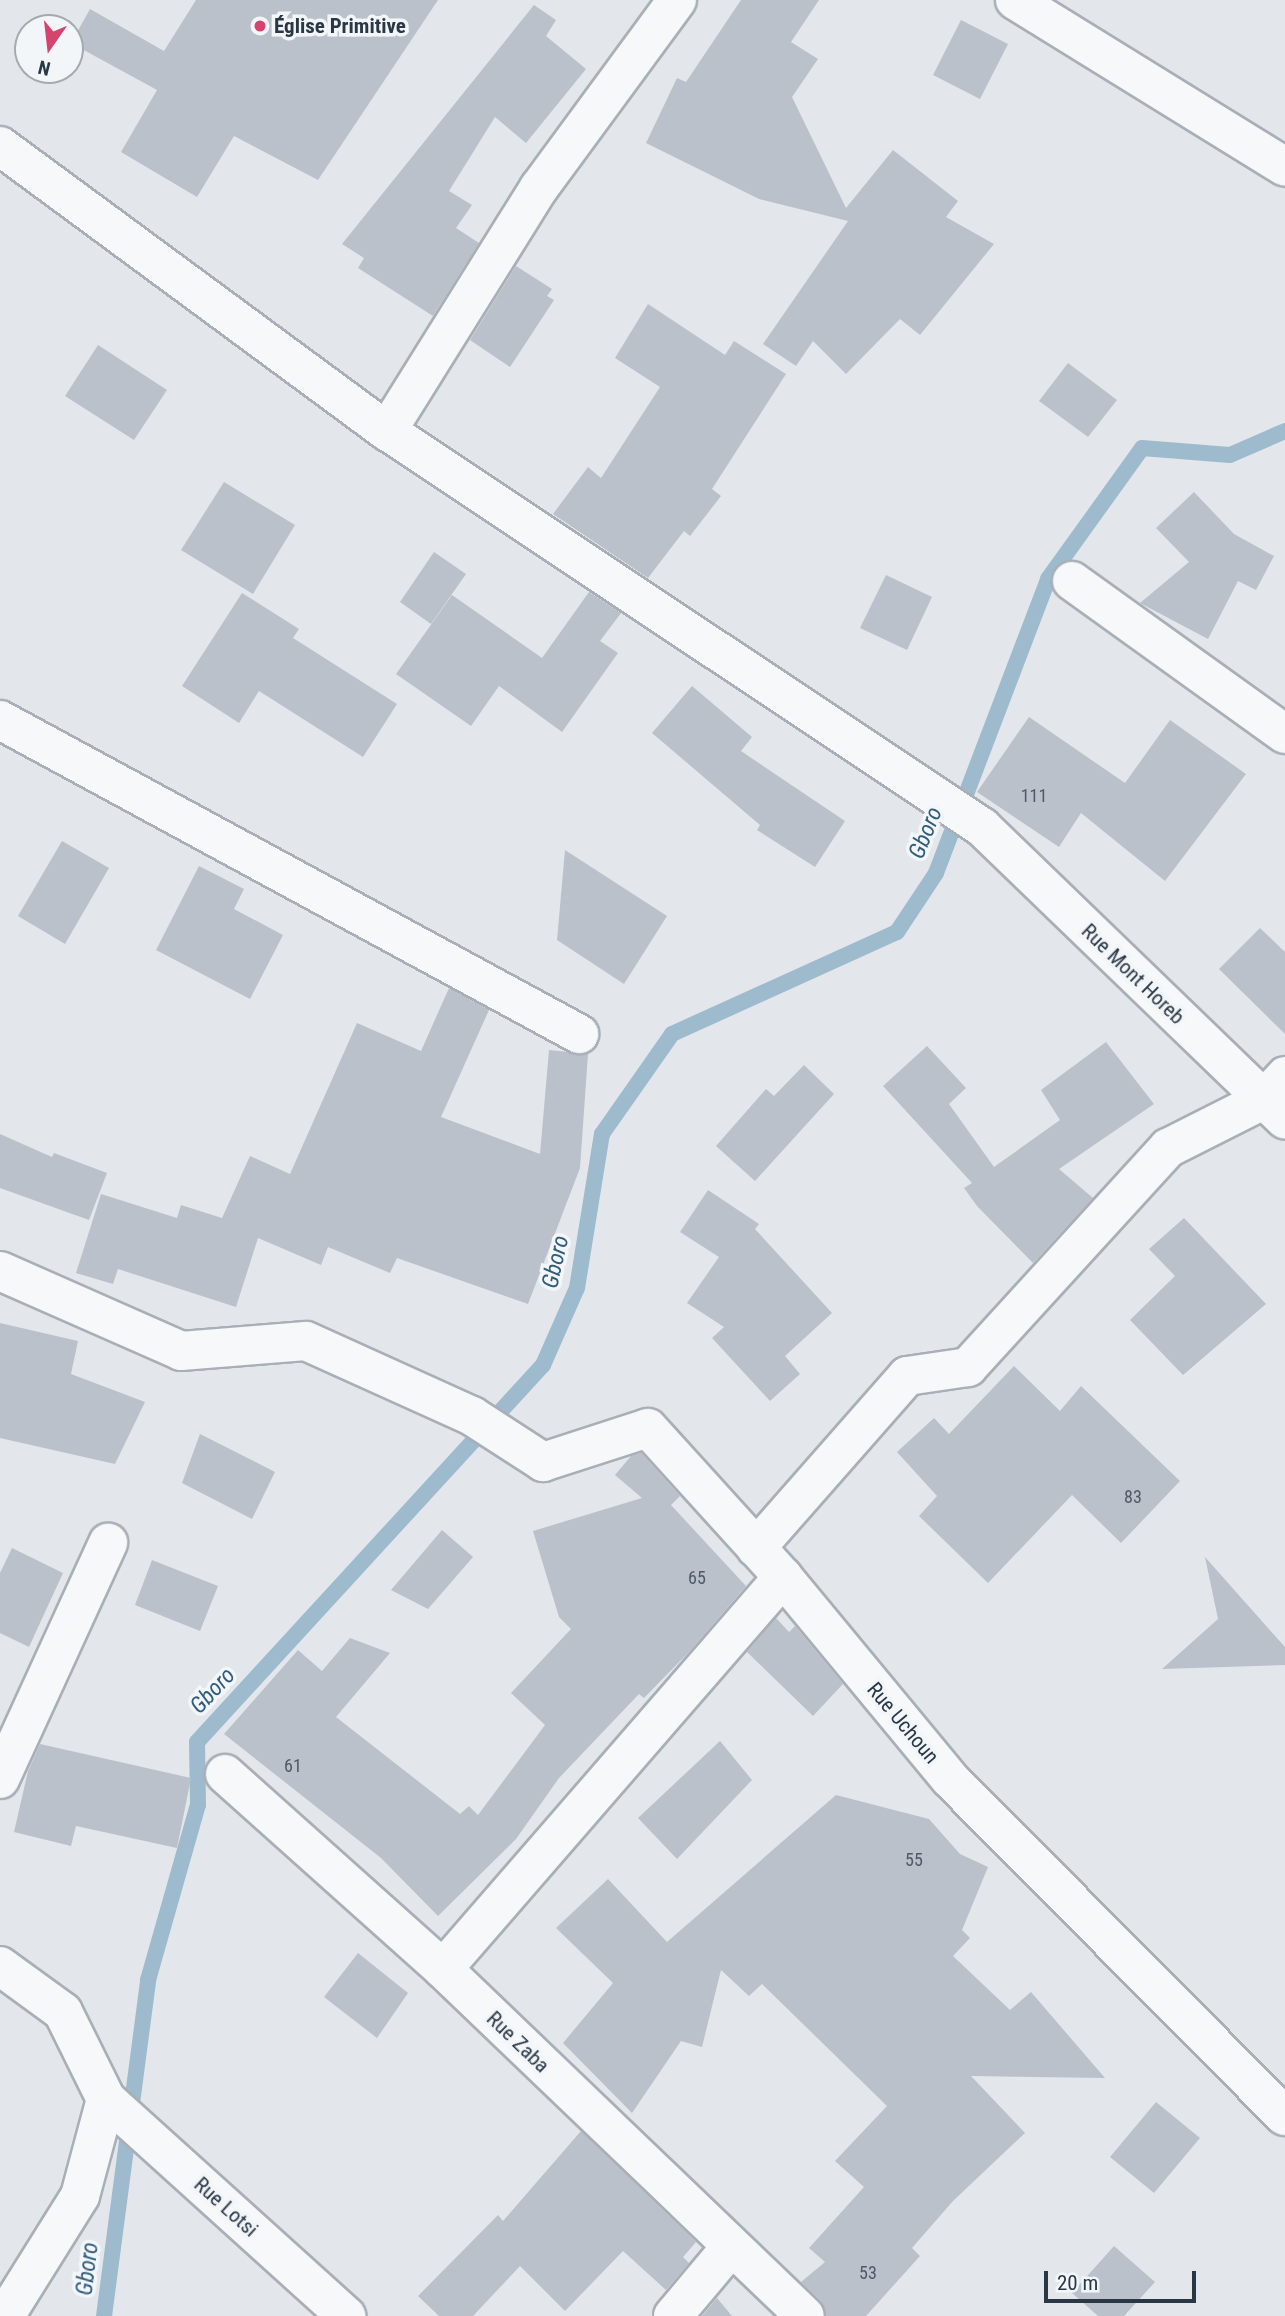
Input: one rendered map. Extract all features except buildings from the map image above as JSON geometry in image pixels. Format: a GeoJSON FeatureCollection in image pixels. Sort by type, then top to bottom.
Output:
{"type":"FeatureCollection","features":[{"type":"Feature","properties":{"kind":"street"},"geometry":{"type":"LineString","coordinates":[[387,431],[539,188],[677,0]]}},
{"type":"Feature","properties":{"kind":"street"},"geometry":{"type":"LineString","coordinates":[[1015,0],[1285,167]]}},
{"type":"Feature","properties":{"kind":"street","name":"Rue Mont Horeb"},"geometry":{"type":"LineString","coordinates":[[0,146],[387,431],[944,799],[982,827],[1278,1099]]}},
{"type":"Feature","properties":{"kind":"street"},"geometry":{"type":"LineString","coordinates":[[1072,581],[1285,734]]}},
{"type":"Feature","properties":{"kind":"street"},"geometry":{"type":"LineString","coordinates":[[0,720],[579,1034]]}},
{"type":"Feature","properties":{"kind":"street"},"geometry":{"type":"LineString","coordinates":[[756,1548],[907,1377],[968,1367],[1168,1148],[1278,1099]]}},
{"type":"Feature","properties":{"kind":"street","name":"Rue Uchoun"},"geometry":{"type":"LineString","coordinates":[[0,1271],[180,1352],[306,1341],[487,1426],[543,1462],[648,1428],[783,1577],[950,1779],[1285,2116]]}},
{"type":"Feature","properties":{"kind":"street"},"geometry":{"type":"LineString","coordinates":[[0,1779],[108,1543]]}},
{"type":"Feature","properties":{"kind":"street"},"geometry":{"type":"LineString","coordinates":[[443,1969],[783,1577]]}},
{"type":"Feature","properties":{"kind":"street","name":"Rue Zaba"},"geometry":{"type":"LineString","coordinates":[[225,1774],[443,1969],[806,2316]]}},
{"type":"Feature","properties":{"kind":"street"},"geometry":{"type":"LineString","coordinates":[[0,1966],[63,2012],[106,2099],[80,2196],[5,2316]]}},
{"type":"Feature","properties":{"kind":"street","name":"Rue Lotsi"},"geometry":{"type":"LineString","coordinates":[[106,2099],[346,2316]]}},
{"type":"Feature","properties":{"kind":"street"},"geometry":{"type":"LineString","coordinates":[[673,2316],[731,2247]]}},
{"type":"Feature","properties":{"kind":"waterway","name":"Gboro"},"geometry":{"type":"LineString","coordinates":[[104,2316],[148,1980],[198,1805],[197,1742],[543,1365],[577,1288],[602,1134],[672,1034],[897,932],[936,873],[1048,579],[1142,448],[1230,455],[1285,431]]}},
{"type":"Feature","properties":{"kind":"place","name":"Église Primitive"},"geometry":{"type":"Point","coordinates":[260,26]}}]}
